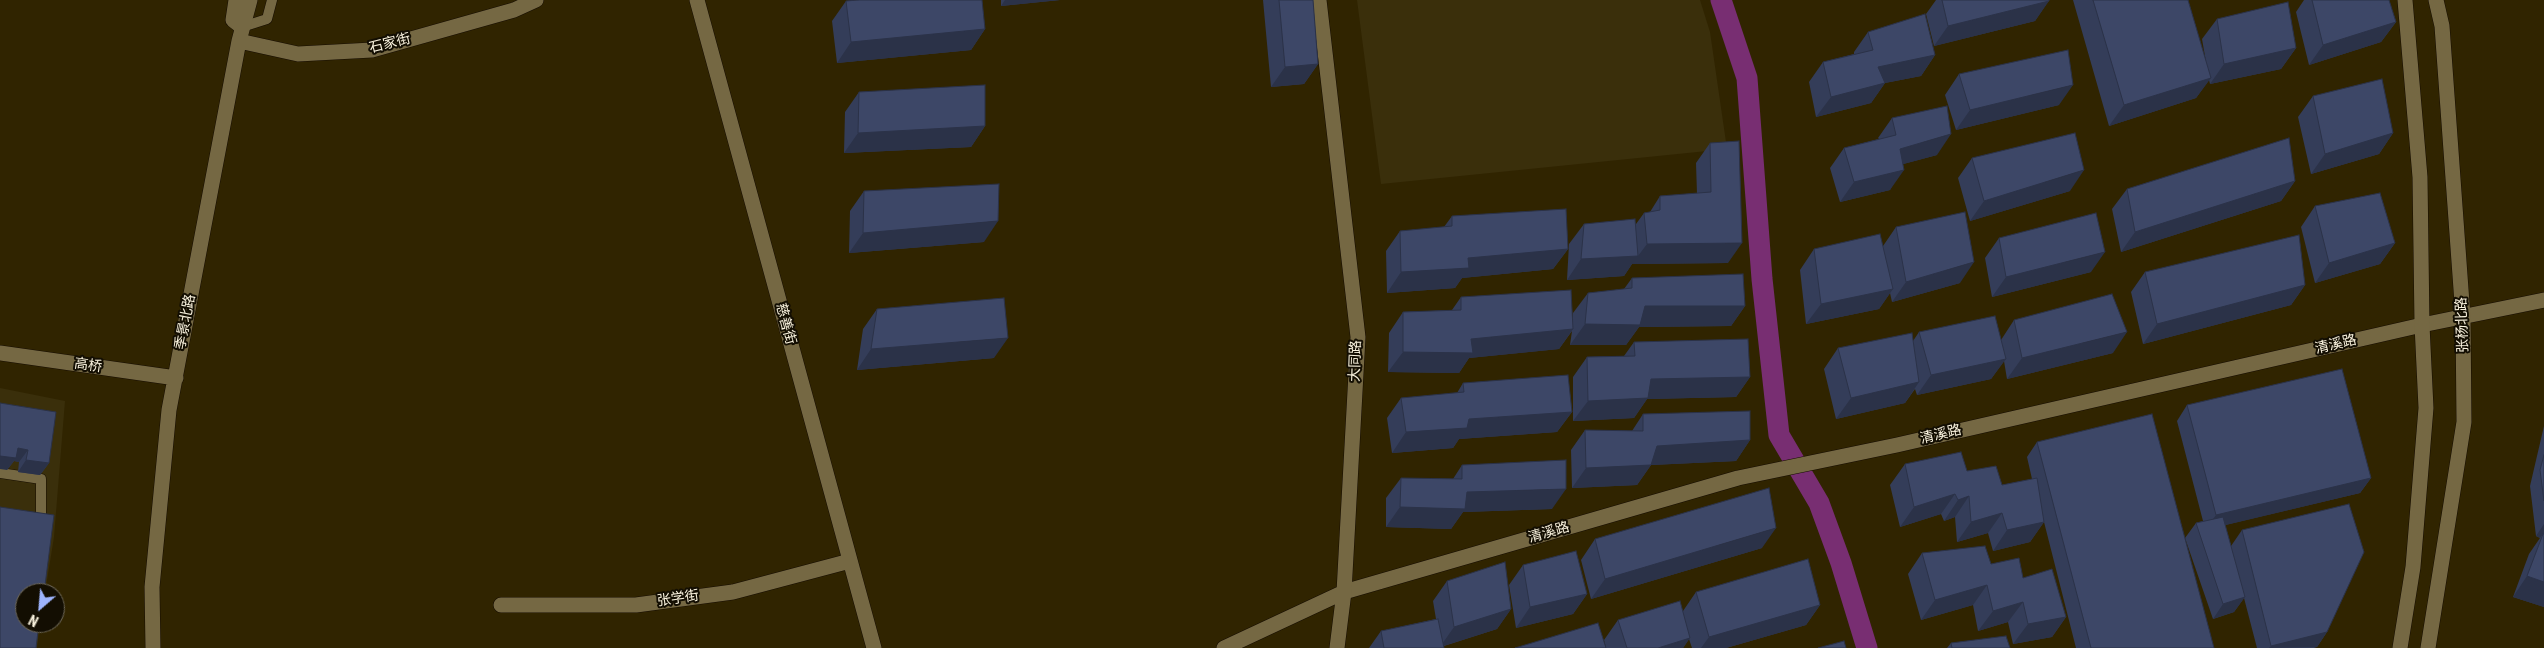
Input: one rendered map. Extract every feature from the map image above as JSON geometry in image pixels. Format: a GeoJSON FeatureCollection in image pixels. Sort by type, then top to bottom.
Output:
{"type":"FeatureCollection","features":[{"type":"Feature","properties":{"kind":"street"},"geometry":{"type":"LineString","coordinates":[[236,0],[233,20],[241,34]]}},
{"type":"Feature","properties":{"kind":"street","name":"季景北路"},"geometry":{"type":"LineString","coordinates":[[153,648],[152,587],[170,410],[241,34],[250,0]]}},
{"type":"Feature","properties":{"kind":"street","name":"石家街"},"geometry":{"type":"LineString","coordinates":[[241,34],[298,54],[372,50],[514,10],[536,0]]}},
{"type":"Feature","properties":{"kind":"street","name":"慈善街"},"geometry":{"type":"LineString","coordinates":[[697,0],[874,648]]}},
{"type":"Feature","properties":{"kind":"street","name":"大同路"},"geometry":{"type":"LineString","coordinates":[[1319,0],[1358,337],[1344,592],[1337,648]]}},
{"type":"Feature","properties":{"kind":"street"},"geometry":{"type":"LineString","coordinates":[[2400,648],[2413,567],[2426,408],[2422,325],[2420,178],[2406,0]]}},
{"type":"Feature","properties":{"kind":"street","name":"张杨北路"},"geometry":{"type":"LineString","coordinates":[[2428,648],[2464,422],[2464,317],[2442,26],[2436,0]]}},
{"type":"Feature","properties":{"kind":"street","name":"清溪路"},"geometry":{"type":"LineString","coordinates":[[1344,592],[1738,478],[2422,325],[2544,300]]}},
{"type":"Feature","properties":{"kind":"street","name":"高桥"},"geometry":{"type":"LineString","coordinates":[[0,353],[176,378]]}},
{"type":"Feature","properties":{"kind":"street","name":"张学街"},"geometry":{"type":"LineString","coordinates":[[501,605],[636,605],[733,592],[850,561]]}},
{"type":"Feature","properties":{"kind":"street"},"geometry":{"type":"LineString","coordinates":[[1224,648],[1344,592]]}},
{"type":"Feature","properties":{"kind":"lane"},"geometry":{"type":"LineString","coordinates":[[241,34],[267,19],[272,0]]}},
{"type":"Feature","properties":{"kind":"lane"},"geometry":{"type":"LineString","coordinates":[[0,473],[41,479],[43,523],[24,517]]}},
{"type":"Feature","properties":{"kind":"shaded area"},"geometry":{"type":"Polygon","coordinates":[[[1357,0],[1700,0],[1710,32],[1727,149],[1381,184],[1357,0]]]}},
{"type":"Feature","properties":{"kind":"shaded area"},"geometry":{"type":"Polygon","coordinates":[[[0,388],[65,401],[54,537],[47,583],[15,583],[15,633],[39,633],[37,648],[0,648],[0,388]]]}},
{"type":"Feature","properties":{"kind":"building"},"geometry":{"type":"Polygon","coordinates":[[[982,0],[985,29],[851,42],[846,1],[982,0]]]}},
{"type":"Feature","properties":{"kind":"building"},"geometry":{"type":"Polygon","coordinates":[[[1279,0],[1313,0],[1318,64],[1285,67],[1279,0]]]}},
{"type":"Feature","properties":{"kind":"building"},"geometry":{"type":"Polygon","coordinates":[[[1942,0],[2049,0],[2049,1],[1948,26],[1942,0]]]}},
{"type":"Feature","properties":{"kind":"building"},"geometry":{"type":"Polygon","coordinates":[[[2093,0],[2188,0],[2211,78],[2124,105],[2093,0]]]}},
{"type":"Feature","properties":{"kind":"building"},"geometry":{"type":"Polygon","coordinates":[[[2312,0],[2389,0],[2396,22],[2323,45],[2312,0]]]}},
{"type":"Feature","properties":{"kind":"building"},"geometry":{"type":"Polygon","coordinates":[[[2288,2],[2296,48],[2224,64],[2217,19],[2288,2]]]}},
{"type":"Feature","properties":{"kind":"building"},"geometry":{"type":"Polygon","coordinates":[[[1925,14],[1935,55],[1878,67],[1885,83],[1831,97],[1823,62],[1873,50],[1868,32],[1925,14]]]}},
{"type":"Feature","properties":{"kind":"building"},"geometry":{"type":"Polygon","coordinates":[[[2068,50],[2073,85],[1970,110],[1959,74],[2068,50]]]}},
{"type":"Feature","properties":{"kind":"building"},"geometry":{"type":"Polygon","coordinates":[[[2382,79],[2393,133],[2325,154],[2313,96],[2382,79]]]}},
{"type":"Feature","properties":{"kind":"building"},"geometry":{"type":"Polygon","coordinates":[[[985,85],[985,126],[858,133],[859,92],[985,85]]]}},
{"type":"Feature","properties":{"kind":"building"},"geometry":{"type":"Polygon","coordinates":[[[1947,106],[1951,134],[1900,149],[1904,170],[1854,182],[1844,148],[1896,135],[1892,118],[1947,106]]]}},
{"type":"Feature","properties":{"kind":"building"},"geometry":{"type":"Polygon","coordinates":[[[2075,133],[2084,170],[1984,201],[1972,158],[2075,133]]]}},
{"type":"Feature","properties":{"kind":"building"},"geometry":{"type":"Polygon","coordinates":[[[2289,138],[2295,181],[2135,232],[2127,189],[2289,138]]]}},
{"type":"Feature","properties":{"kind":"building"},"geometry":{"type":"Polygon","coordinates":[[[1739,141],[1742,243],[1647,244],[1644,213],[1660,210],[1660,196],[1711,192],[1710,143],[1739,141]]]}},
{"type":"Feature","properties":{"kind":"building"},"geometry":{"type":"Polygon","coordinates":[[[999,184],[998,221],[863,233],[864,191],[999,184]]]}},
{"type":"Feature","properties":{"kind":"building"},"geometry":{"type":"Polygon","coordinates":[[[2380,193],[2395,243],[2329,263],[2315,206],[2380,193]]]}},
{"type":"Feature","properties":{"kind":"building"},"geometry":{"type":"Polygon","coordinates":[[[1566,209],[1568,249],[1468,258],[1469,268],[1401,272],[1400,231],[1452,226],[1452,216],[1566,209]]]}},
{"type":"Feature","properties":{"kind":"building"},"geometry":{"type":"Polygon","coordinates":[[[1965,212],[1974,262],[1906,282],[1896,227],[1965,212]]]}},
{"type":"Feature","properties":{"kind":"building"},"geometry":{"type":"Polygon","coordinates":[[[2096,213],[2105,252],[2006,277],[1999,238],[2096,213]]]}},
{"type":"Feature","properties":{"kind":"building"},"geometry":{"type":"Polygon","coordinates":[[[1635,219],[1638,256],[1581,259],[1584,224],[1635,219]]]}},
{"type":"Feature","properties":{"kind":"building"},"geometry":{"type":"Polygon","coordinates":[[[1880,234],[1893,289],[1821,304],[1814,249],[1880,234]]]}},
{"type":"Feature","properties":{"kind":"building"},"geometry":{"type":"Polygon","coordinates":[[[2299,235],[2305,285],[2157,324],[2145,272],[2299,235]]]}},
{"type":"Feature","properties":{"kind":"building"},"geometry":{"type":"Polygon","coordinates":[[[1743,274],[1745,306],[1645,306],[1640,325],[1585,324],[1588,293],[1632,288],[1632,278],[1743,274]]]}},
{"type":"Feature","properties":{"kind":"building"},"geometry":{"type":"Polygon","coordinates":[[[1571,290],[1573,329],[1471,339],[1473,353],[1403,352],[1403,312],[1461,310],[1461,297],[1571,290]]]}},
{"type":"Feature","properties":{"kind":"building"},"geometry":{"type":"Polygon","coordinates":[[[2112,294],[2127,332],[2022,358],[2014,320],[2112,294]]]}},
{"type":"Feature","properties":{"kind":"building"},"geometry":{"type":"Polygon","coordinates":[[[1004,298],[1008,338],[871,349],[877,309],[1004,298]]]}},
{"type":"Feature","properties":{"kind":"building"},"geometry":{"type":"Polygon","coordinates":[[[1995,316],[2006,359],[1931,375],[1919,332],[1995,316]]]}},
{"type":"Feature","properties":{"kind":"building"},"geometry":{"type":"Polygon","coordinates":[[[1912,333],[1919,382],[1851,398],[1838,348],[1912,333]]]}},
{"type":"Feature","properties":{"kind":"building"},"geometry":{"type":"Polygon","coordinates":[[[1748,339],[1750,377],[1651,379],[1648,398],[1588,401],[1587,357],[1635,356],[1634,342],[1748,339]]]}},
{"type":"Feature","properties":{"kind":"building"},"geometry":{"type":"Polygon","coordinates":[[[2342,369],[2371,478],[2216,515],[2187,405],[2342,369]]]}},
{"type":"Feature","properties":{"kind":"building"},"geometry":{"type":"Polygon","coordinates":[[[1568,375],[1572,412],[1469,419],[1467,428],[1406,432],[1401,398],[1464,392],[1463,383],[1568,375]]]}},
{"type":"Feature","properties":{"kind":"building"},"geometry":{"type":"Polygon","coordinates":[[[0,403],[56,412],[49,463],[26,460],[28,450],[18,448],[16,458],[0,456],[0,403]]]}},
{"type":"Feature","properties":{"kind":"building"},"geometry":{"type":"Polygon","coordinates":[[[1750,411],[1750,440],[1657,446],[1651,465],[1586,468],[1585,430],[1643,431],[1643,414],[1750,411]]]}},
{"type":"Feature","properties":{"kind":"building"},"geometry":{"type":"Polygon","coordinates":[[[2152,414],[2214,648],[2091,648],[2037,442],[2152,414]]]}},
{"type":"Feature","properties":{"kind":"building"},"geometry":{"type":"Polygon","coordinates":[[[1961,452],[1967,471],[1996,466],[2002,485],[2037,478],[2044,522],[2007,530],[2002,513],[1971,522],[1969,496],[1958,500],[1955,494],[1914,507],[1905,464],[1961,452]]]}},
{"type":"Feature","properties":{"kind":"building"},"geometry":{"type":"Polygon","coordinates":[[[2544,455],[2544,501],[2540,470],[2544,455]]]}},
{"type":"Feature","properties":{"kind":"building"},"geometry":{"type":"Polygon","coordinates":[[[1566,460],[1566,489],[1467,492],[1465,509],[1400,507],[1401,478],[1462,479],[1462,465],[1566,460]]]}},
{"type":"Feature","properties":{"kind":"building"},"geometry":{"type":"Polygon","coordinates":[[[1769,488],[1776,528],[1605,579],[1595,539],[1769,488]]]}},
{"type":"Feature","properties":{"kind":"building"},"geometry":{"type":"Polygon","coordinates":[[[2349,504],[2364,552],[2327,632],[2271,646],[2242,530],[2349,504]]]}},
{"type":"Feature","properties":{"kind":"building"},"geometry":{"type":"Polygon","coordinates":[[[0,507],[54,515],[45,583],[15,583],[15,633],[38,633],[36,648],[0,648],[0,507]]]}},
{"type":"Feature","properties":{"kind":"building"},"geometry":{"type":"Polygon","coordinates":[[[2223,517],[2245,597],[2223,604],[2196,523],[2223,517]]]}},
{"type":"Feature","properties":{"kind":"building"},"geometry":{"type":"Polygon","coordinates":[[[2544,534],[2544,582],[2527,576],[2544,534]]]}},
{"type":"Feature","properties":{"kind":"building"},"geometry":{"type":"Polygon","coordinates":[[[1985,546],[1991,564],[2019,558],[2023,578],[2052,569],[2066,617],[2028,624],[2023,602],[1993,611],[1987,585],[1935,600],[1922,553],[1985,546]]]}},
{"type":"Feature","properties":{"kind":"building"},"geometry":{"type":"Polygon","coordinates":[[[1576,551],[1587,594],[1530,607],[1523,565],[1576,551]]]}},
{"type":"Feature","properties":{"kind":"building"},"geometry":{"type":"Polygon","coordinates":[[[1808,559],[1820,605],[1709,637],[1696,592],[1808,559]]]}},
{"type":"Feature","properties":{"kind":"building"},"geometry":{"type":"Polygon","coordinates":[[[1505,562],[1511,609],[1454,627],[1447,581],[1505,562]]]}},
{"type":"Feature","properties":{"kind":"building"},"geometry":{"type":"Polygon","coordinates":[[[1680,601],[1690,638],[1658,648],[1627,648],[1618,620],[1680,601]]]}},
{"type":"Feature","properties":{"kind":"building"},"geometry":{"type":"Polygon","coordinates":[[[1438,619],[1444,648],[1384,648],[1381,631],[1438,619]]]}},
{"type":"Feature","properties":{"kind":"building"},"geometry":{"type":"Polygon","coordinates":[[[1598,623],[1606,648],[1515,648],[1598,623]]]}},
{"type":"Feature","properties":{"kind":"building"},"geometry":{"type":"Polygon","coordinates":[[[2006,636],[2010,648],[1952,648],[1951,643],[2006,636]]]}},
{"type":"Feature","properties":{"kind":"building"},"geometry":{"type":"Polygon","coordinates":[[[1844,641],[1846,648],[1818,648],[1844,641]]]}},
{"type":"Feature","properties":{"kind":"waterway"},"geometry":{"type":"LineString","coordinates":[[1721,0],[1747,78],[1762,279],[1779,435],[1819,503],[1841,563],[1867,648]]}}]}
